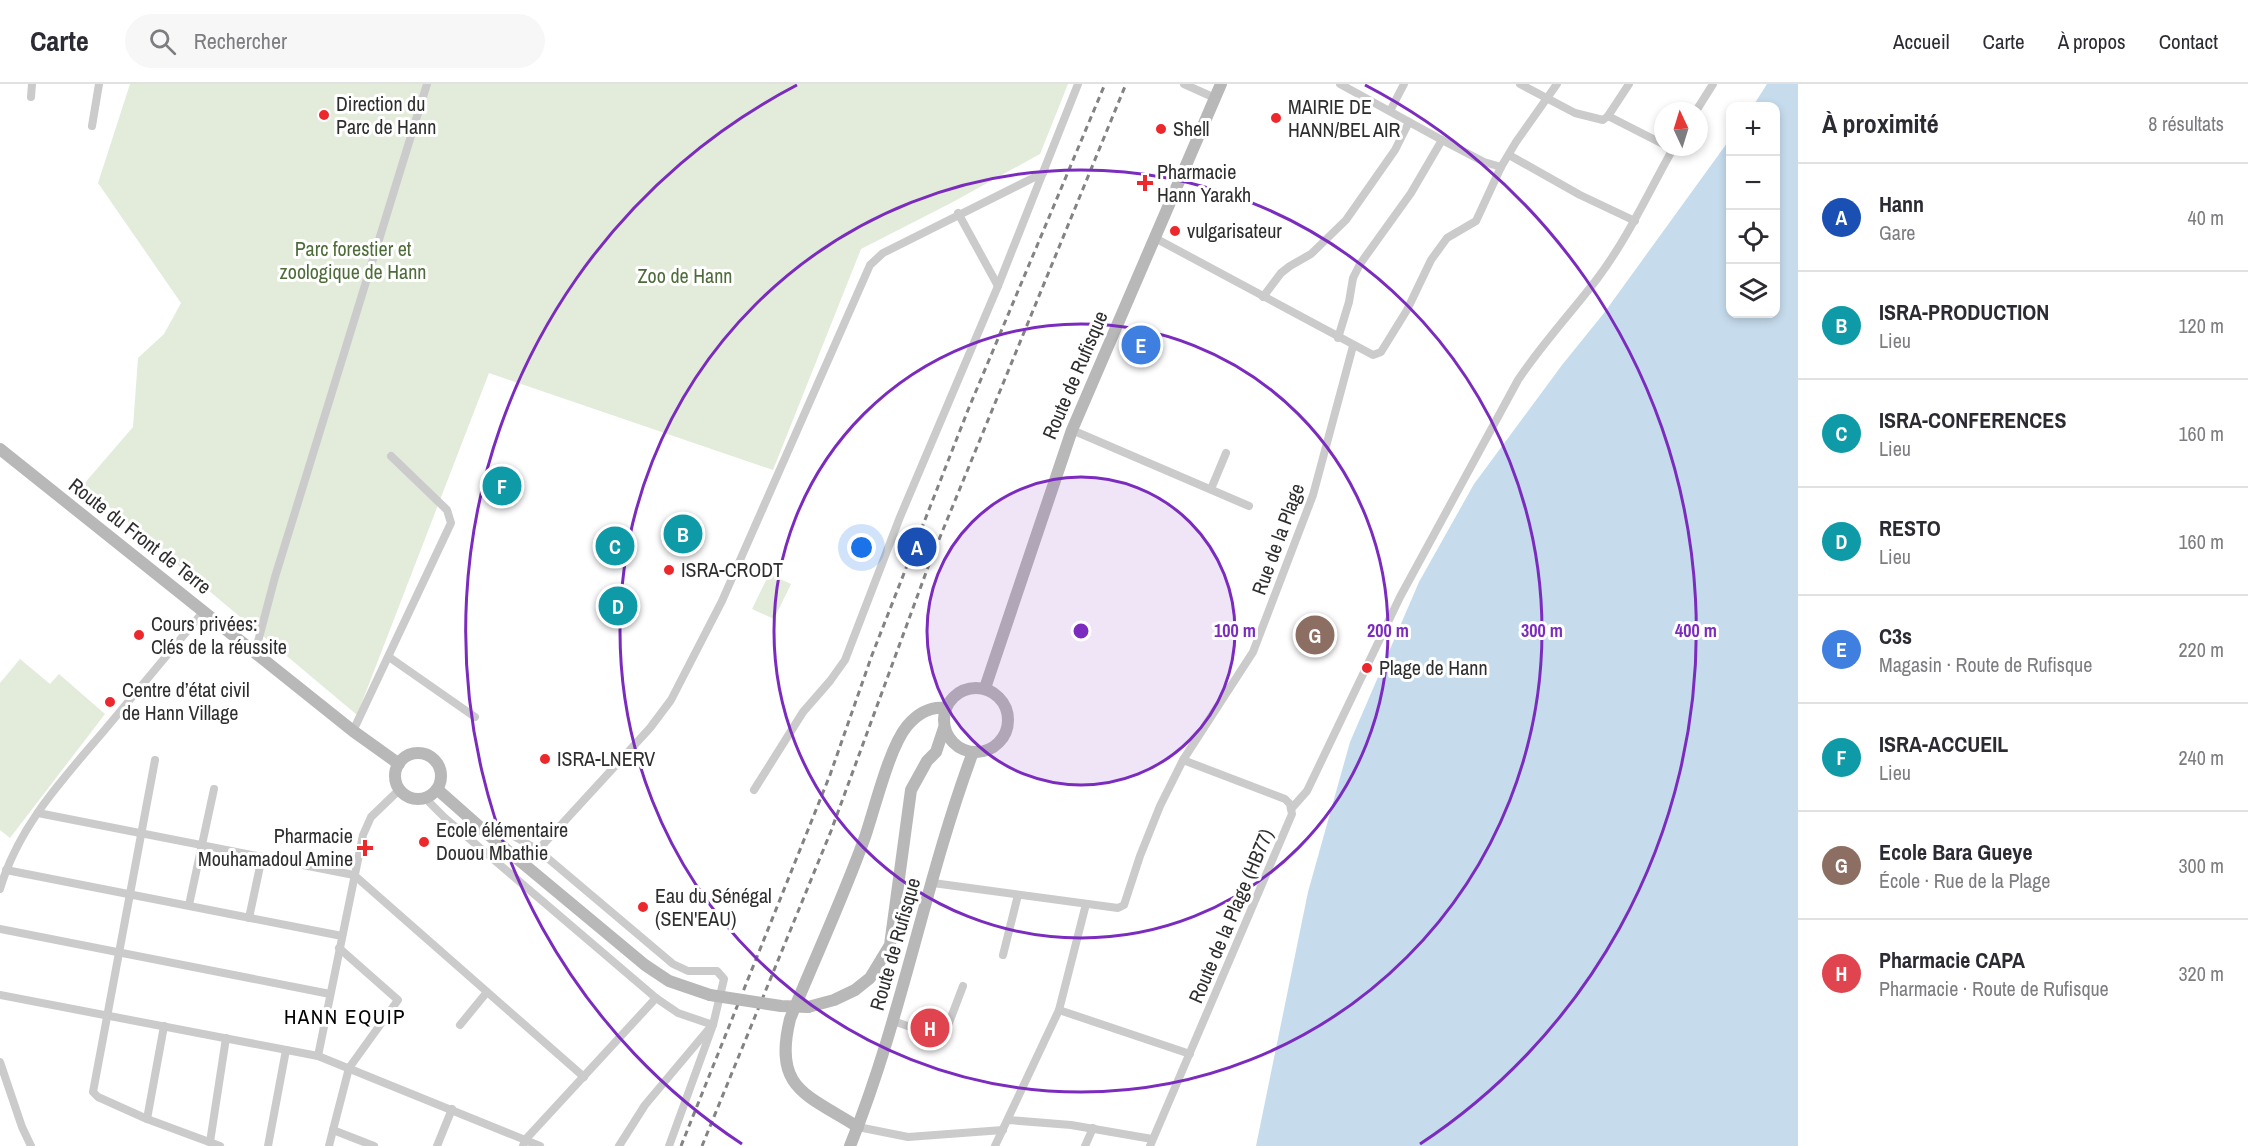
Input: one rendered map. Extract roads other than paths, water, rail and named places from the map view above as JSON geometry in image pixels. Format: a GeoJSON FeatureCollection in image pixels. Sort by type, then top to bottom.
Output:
{"type":"FeatureCollection","features":[{"type":"Feature","properties":{"kind":"main road","name":"Route de Rufisque"},"geometry":{"type":"LineString","coordinates":[[986,688],[1072,430],[1221,84]]}},
{"type":"Feature","properties":{"kind":"main road","name":"Route du Front de Terre"},"geometry":{"type":"LineString","coordinates":[[0,449],[353,731],[399,764]]}},
{"type":"Feature","properties":{"kind":"main road"},"geometry":{"type":"LineString","coordinates":[[438,790],[645,965],[669,981],[710,995],[781,1006],[808,1007],[834,1000],[855,990],[870,978],[890,945],[911,790],[927,761],[936,752],[944,728],[946,708],[958,693],[966,688],[986,688],[1003,700],[1008,710],[1007,731],[1002,740],[994,747],[984,751],[973,752],[958,746],[951,740],[944,728]]}},
{"type":"Feature","properties":{"kind":"main road"},"geometry":{"type":"LineString","coordinates":[[858,1126],[801,1091],[790,1076],[784,1059],[785,1040],[790,1018],[864,838],[897,742],[906,727],[920,713],[937,707],[946,708]]}},
{"type":"Feature","properties":{"kind":"main road"},"geometry":{"type":"LineString","coordinates":[[936,752],[958,746]]}},
{"type":"Feature","properties":{"kind":"main road","name":"Route de Rufisque"},"geometry":{"type":"LineString","coordinates":[[850,1146],[893,1021],[955,801],[973,752]]}},
{"type":"Feature","properties":{"kind":"main road"},"geometry":{"type":"LineString","coordinates":[[414,753],[432,757],[441,772],[441,784],[438,790],[426,799],[411,799],[399,790],[395,777],[399,764],[408,755],[414,753]]}},
{"type":"Feature","properties":{"kind":"street"},"geometry":{"type":"LineString","coordinates":[[31,97],[32,84]]}},
{"type":"Feature","properties":{"kind":"street"},"geometry":{"type":"LineString","coordinates":[[92,126],[99,84]]}},
{"type":"Feature","properties":{"kind":"street"},"geometry":{"type":"LineString","coordinates":[[255,653],[275,577],[427,84]]}},
{"type":"Feature","properties":{"kind":"street"},"geometry":{"type":"LineString","coordinates":[[754,790],[803,712],[845,660],[900,517],[998,286],[1078,84]]}},
{"type":"Feature","properties":{"kind":"street"},"geometry":{"type":"LineString","coordinates":[[1184,84],[1215,98]]}},
{"type":"Feature","properties":{"kind":"street"},"geometry":{"type":"LineString","coordinates":[[1340,84],[1484,162],[1501,168]]}},
{"type":"Feature","properties":{"kind":"street"},"geometry":{"type":"LineString","coordinates":[[1390,111],[1404,84]]}},
{"type":"Feature","properties":{"kind":"street"},"geometry":{"type":"LineString","coordinates":[[1520,84],[1575,113],[1599,120],[1605,120],[1629,84]]}},
{"type":"Feature","properties":{"kind":"street"},"geometry":{"type":"LineString","coordinates":[[1155,238],[1370,355],[1381,352],[1407,310],[1431,260],[1448,238],[1476,221],[1501,168],[1557,84]]}},
{"type":"Feature","properties":{"kind":"street"},"geometry":{"type":"LineString","coordinates":[[1702,102],[1713,84]]}},
{"type":"Feature","properties":{"kind":"street"},"geometry":{"type":"LineString","coordinates":[[1608,116],[1654,139]]}},
{"type":"Feature","properties":{"kind":"street"},"geometry":{"type":"LineString","coordinates":[[1263,297],[1281,273],[1311,254],[1346,220],[1395,150],[1409,122]]}},
{"type":"Feature","properties":{"kind":"street"},"geometry":{"type":"LineString","coordinates":[[1338,338],[1349,302],[1353,278],[1360,264],[1411,194],[1442,140]]}},
{"type":"Feature","properties":{"kind":"street"},"geometry":{"type":"LineString","coordinates":[[1509,155],[1580,195],[1635,221]]}},
{"type":"Feature","properties":{"kind":"street"},"geometry":{"type":"LineString","coordinates":[[1292,809],[1307,791],[1400,597],[1518,380],[1537,352],[1598,278],[1635,221],[1668,156]]}},
{"type":"Feature","properties":{"kind":"street"},"geometry":{"type":"LineString","coordinates":[[538,850],[650,728],[671,700],[722,601],[870,265],[883,253],[958,213],[1042,173]]}},
{"type":"Feature","properties":{"kind":"street"},"geometry":{"type":"LineString","coordinates":[[958,213],[998,286]]}},
{"type":"Feature","properties":{"kind":"street","name":"Rue de la Plage"},"geometry":{"type":"LineString","coordinates":[[1086,904],[1118,908],[1124,905],[1160,806],[1183,760],[1253,652],[1313,495],[1353,346]]}},
{"type":"Feature","properties":{"kind":"street"},"geometry":{"type":"LineString","coordinates":[[1072,430],[1249,506]]}},
{"type":"Feature","properties":{"kind":"street"},"geometry":{"type":"LineString","coordinates":[[1211,489],[1226,453]]}},
{"type":"Feature","properties":{"kind":"street"},"geometry":{"type":"LineString","coordinates":[[353,731],[451,523],[447,510],[391,456]]}},
{"type":"Feature","properties":{"kind":"street"},"geometry":{"type":"LineString","coordinates":[[0,889],[6,870],[25,831],[38,813],[61,782],[203,612]]}},
{"type":"Feature","properties":{"kind":"street"},"geometry":{"type":"LineString","coordinates":[[389,657],[475,717]]}},
{"type":"Feature","properties":{"kind":"street"},"geometry":{"type":"LineString","coordinates":[[155,760],[93,1092],[98,1097],[147,1119],[220,1146]]}},
{"type":"Feature","properties":{"kind":"street","name":"Route de la Plage (HB77)"},"geometry":{"type":"LineString","coordinates":[[1151,1143],[1292,814],[1290,804],[1284,799],[1183,760]]}},
{"type":"Feature","properties":{"kind":"street"},"geometry":{"type":"LineString","coordinates":[[189,905],[214,789]]}},
{"type":"Feature","properties":{"kind":"street"},"geometry":{"type":"LineString","coordinates":[[318,1056],[363,835],[371,817],[399,790]]}},
{"type":"Feature","properties":{"kind":"street"},"geometry":{"type":"LineString","coordinates":[[426,799],[445,818],[656,998],[678,1013],[712,1025]]}},
{"type":"Feature","properties":{"kind":"street"},"geometry":{"type":"LineString","coordinates":[[445,818],[457,807]]}},
{"type":"Feature","properties":{"kind":"street"},"geometry":{"type":"LineString","coordinates":[[38,813],[354,875],[584,1077]]}},
{"type":"Feature","properties":{"kind":"street"},"geometry":{"type":"LineString","coordinates":[[483,830],[489,824],[498,827],[538,850],[673,964],[688,971],[722,974],[724,979],[712,1025],[669,1146]]}},
{"type":"Feature","properties":{"kind":"street"},"geometry":{"type":"LineString","coordinates":[[249,918],[261,857]]}},
{"type":"Feature","properties":{"kind":"street"},"geometry":{"type":"LineString","coordinates":[[6,870],[342,936]]}},
{"type":"Feature","properties":{"kind":"street"},"geometry":{"type":"LineString","coordinates":[[933,883],[1086,904],[1059,1010],[995,1146]]}},
{"type":"Feature","properties":{"kind":"street"},"geometry":{"type":"LineString","coordinates":[[1004,955],[1018,895]]}},
{"type":"Feature","properties":{"kind":"street"},"geometry":{"type":"LineString","coordinates":[[0,929],[330,994]]}},
{"type":"Feature","properties":{"kind":"street"},"geometry":{"type":"LineString","coordinates":[[329,1146],[349,1068],[398,1000],[339,948]]}},
{"type":"Feature","properties":{"kind":"street"},"geometry":{"type":"LineString","coordinates":[[893,1021],[937,1036],[944,1036],[963,986]]}},
{"type":"Feature","properties":{"kind":"street"},"geometry":{"type":"LineString","coordinates":[[460,1025],[487,993]]}},
{"type":"Feature","properties":{"kind":"street"},"geometry":{"type":"LineString","coordinates":[[0,995],[318,1056],[452,1108],[524,1143],[540,1146]]}},
{"type":"Feature","properties":{"kind":"street"},"geometry":{"type":"LineString","coordinates":[[524,1143],[656,998]]}},
{"type":"Feature","properties":{"kind":"street"},"geometry":{"type":"LineString","coordinates":[[1059,1010],[1190,1054]]}},
{"type":"Feature","properties":{"kind":"street"},"geometry":{"type":"LineString","coordinates":[[619,1146],[645,1106],[712,1025]]}},
{"type":"Feature","properties":{"kind":"street"},"geometry":{"type":"LineString","coordinates":[[147,1119],[164,1026]]}},
{"type":"Feature","properties":{"kind":"street"},"geometry":{"type":"LineString","coordinates":[[210,1142],[226,1038]]}},
{"type":"Feature","properties":{"kind":"street"},"geometry":{"type":"LineString","coordinates":[[268,1146],[286,1050]]}},
{"type":"Feature","properties":{"kind":"street"},"geometry":{"type":"LineString","coordinates":[[0,1062],[22,1128],[31,1146]]}},
{"type":"Feature","properties":{"kind":"street"},"geometry":{"type":"LineString","coordinates":[[437,1146],[452,1108]]}},
{"type":"Feature","properties":{"kind":"street"},"geometry":{"type":"LineString","coordinates":[[1008,1120],[1093,1128],[1151,1143]]}},
{"type":"Feature","properties":{"kind":"street"},"geometry":{"type":"LineString","coordinates":[[858,1126],[908,1137],[1003,1130]]}},
{"type":"Feature","properties":{"kind":"street"},"geometry":{"type":"LineString","coordinates":[[1085,1146],[1093,1128]]}},
{"type":"Feature","properties":{"kind":"street"},"geometry":{"type":"LineString","coordinates":[[333,1130],[374,1146]]}},
{"type":"Feature","properties":{"kind":"water"},"geometry":{"type":"Polygon","coordinates":[[[1767,84],[1798,84],[1798,1146],[1256,1146],[1308,892],[1350,742],[1419,582],[1474,484],[1562,365],[1604,313],[1726,145],[1726,318],[1780,318],[1780,102],[1756,102],[1767,84]]]}},
{"type":"Feature","properties":{"kind":"railway"},"geometry":{"type":"LineString","coordinates":[[681,1146],[830,775],[872,655],[968,410],[1105,84]]}},
{"type":"Feature","properties":{"kind":"railway"},"geometry":{"type":"LineString","coordinates":[[702,1146],[831,831],[931,559],[1126,84]]}},
{"type":"Feature","properties":{"kind":"place","name":"Direction du Parc de Hann"},"geometry":{"type":"Point","coordinates":[324,115]}},
{"type":"Feature","properties":{"kind":"place","name":"MAIRIE DE HANN/BEL AIR"},"geometry":{"type":"Point","coordinates":[1276,118]}},
{"type":"Feature","properties":{"kind":"place","name":"Shell"},"geometry":{"type":"Point","coordinates":[1161,129]}},
{"type":"Feature","properties":{"kind":"place","name":"Pharmacie Hann Yarakh"},"geometry":{"type":"Point","coordinates":[1145,183]}},
{"type":"Feature","properties":{"kind":"place","name":"vulgarisateur"},"geometry":{"type":"Point","coordinates":[1175,231]}},
{"type":"Feature","properties":{"kind":"place","name":"C3s"},"geometry":{"type":"Point","coordinates":[1141,345]}},
{"type":"Feature","properties":{"kind":"place","name":"ISRA-ACCUEIL"},"geometry":{"type":"Point","coordinates":[502,486]}},
{"type":"Feature","properties":{"kind":"place","name":"ISRA-PRODUCTION"},"geometry":{"type":"Point","coordinates":[683,534]}},
{"type":"Feature","properties":{"kind":"place","name":"ISRA-CONFERENCES"},"geometry":{"type":"Point","coordinates":[615,546]}},
{"type":"Feature","properties":{"kind":"place","name":"Hann"},"geometry":{"type":"Point","coordinates":[917,547]}},
{"type":"Feature","properties":{"kind":"place","name":"ISRA-CRODT"},"geometry":{"type":"Point","coordinates":[669,570]}},
{"type":"Feature","properties":{"kind":"place","name":"RESTO"},"geometry":{"type":"Point","coordinates":[618,606]}},
{"type":"Feature","properties":{"kind":"place","name":"Cours privées: Clés de la réussite"},"geometry":{"type":"Point","coordinates":[139,635]}},
{"type":"Feature","properties":{"kind":"place","name":"Ecole Bara Gueye"},"geometry":{"type":"Point","coordinates":[1315,635]}},
{"type":"Feature","properties":{"kind":"place","name":"Plage de Hann"},"geometry":{"type":"Point","coordinates":[1367,668]}},
{"type":"Feature","properties":{"kind":"place","name":"Centre d’état civil de Hann Village"},"geometry":{"type":"Point","coordinates":[110,702]}},
{"type":"Feature","properties":{"kind":"place","name":"ISRA-LNERV"},"geometry":{"type":"Point","coordinates":[545,759]}},
{"type":"Feature","properties":{"kind":"place","name":"Ecole élémentaire Douou Mbathie"},"geometry":{"type":"Point","coordinates":[424,842]}},
{"type":"Feature","properties":{"kind":"place","name":"Pharmacie Mouhamadoul Amine"},"geometry":{"type":"Point","coordinates":[365,848]}},
{"type":"Feature","properties":{"kind":"place","name":"Eau du Sénégal (SEN'EAU)"},"geometry":{"type":"Point","coordinates":[643,907]}},
{"type":"Feature","properties":{"kind":"place","name":"Pharmacie CAPA"},"geometry":{"type":"Point","coordinates":[930,1028]}},
{"type":"Feature","properties":{"kind":"district","name":"HANN EQUIP"},"geometry":{"type":"Point","coordinates":[345,1017]}},
{"type":"Feature","properties":{"kind":"park label","name":"Parc forestier et zoologique de Hann"},"geometry":{"type":"Point","coordinates":[353,260]}},
{"type":"Feature","properties":{"kind":"park label","name":"Zoo de Hann"},"geometry":{"type":"Point","coordinates":[685,276]}}]}
